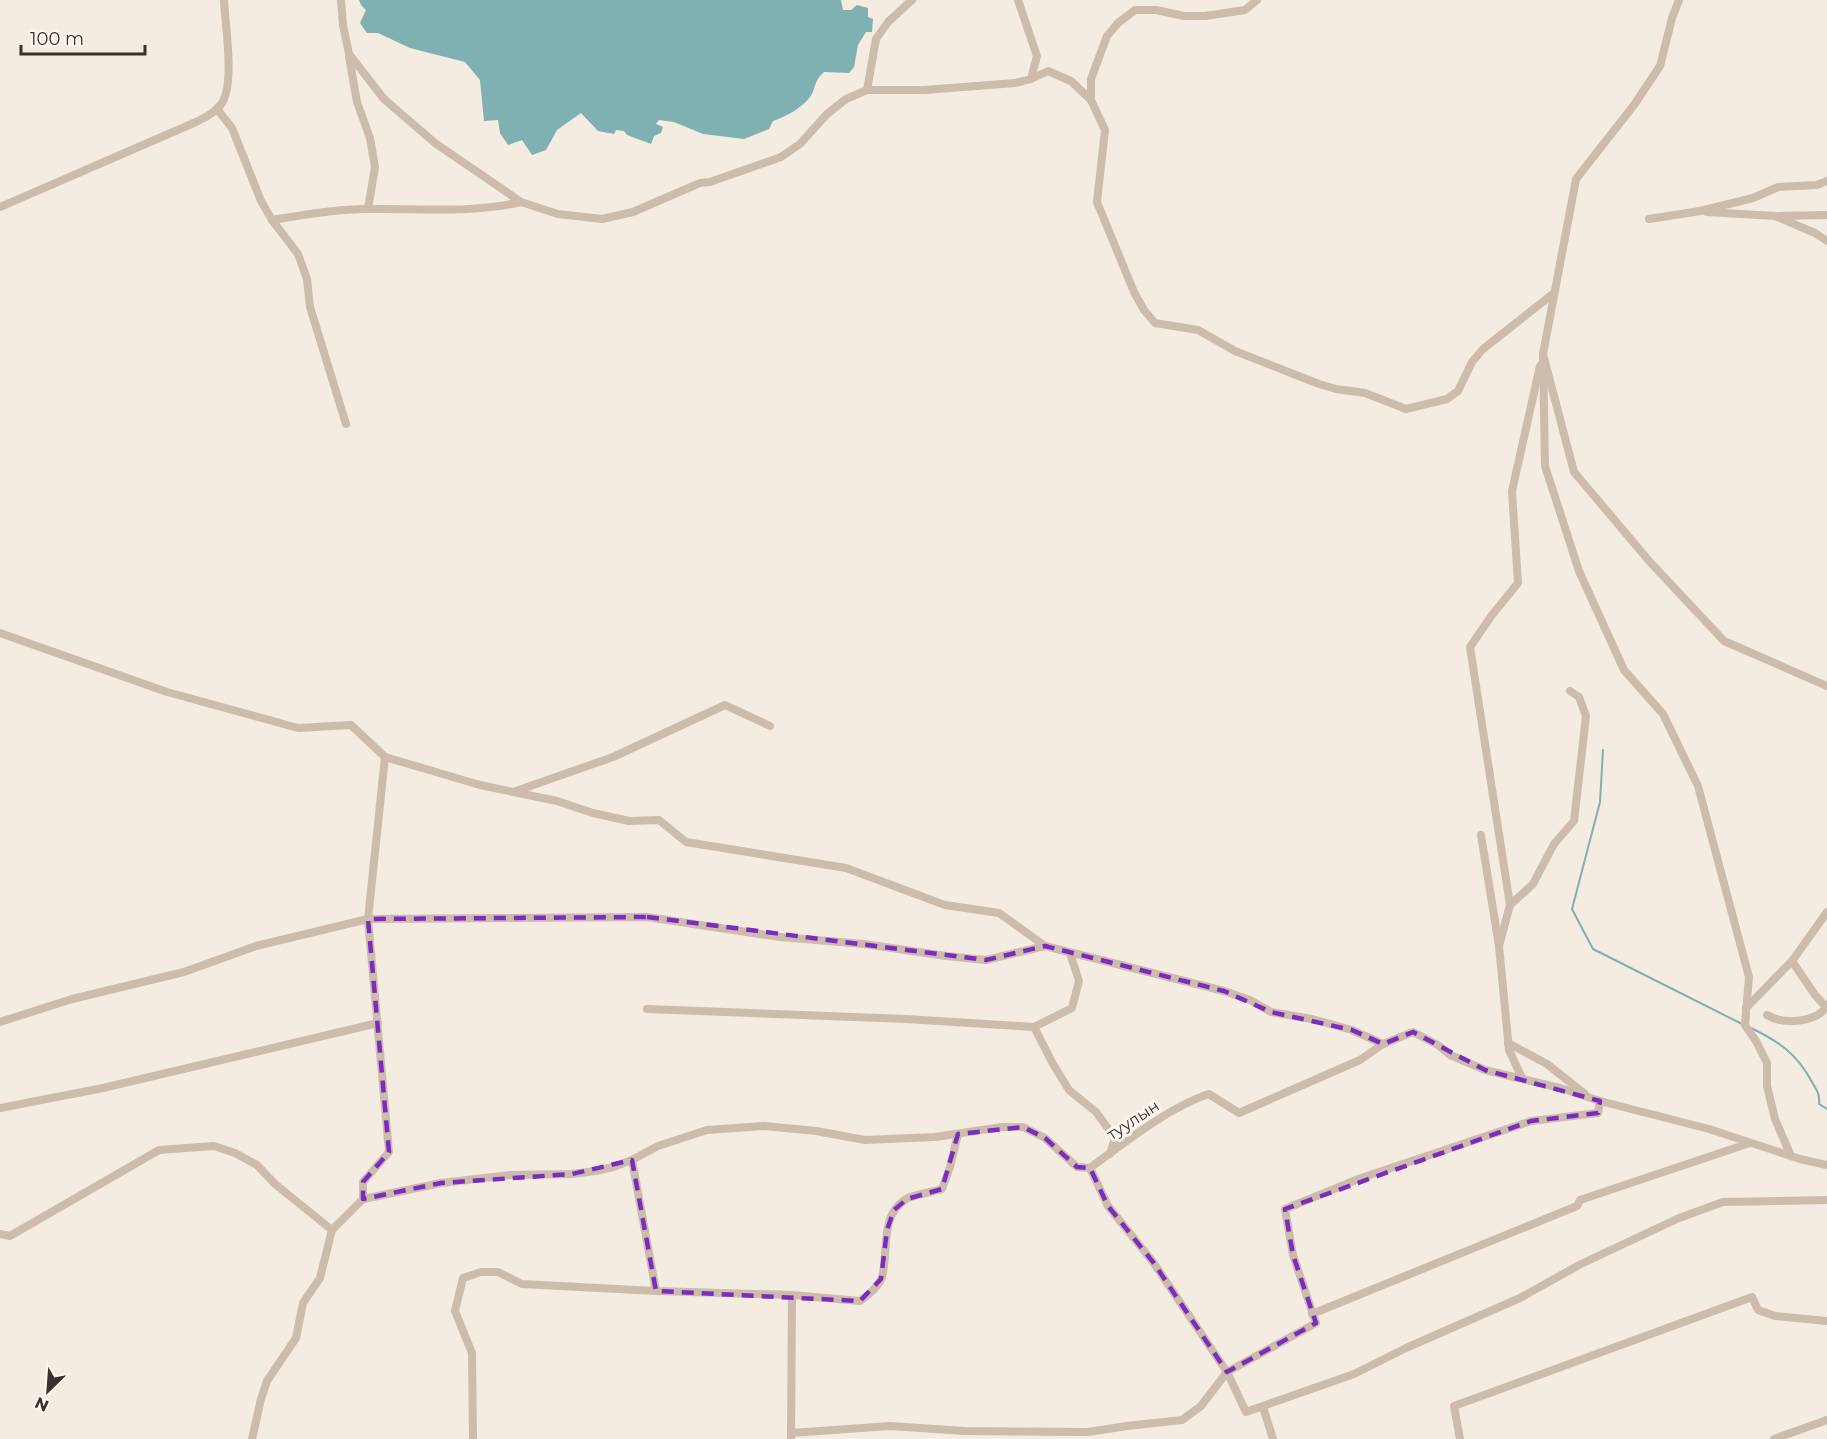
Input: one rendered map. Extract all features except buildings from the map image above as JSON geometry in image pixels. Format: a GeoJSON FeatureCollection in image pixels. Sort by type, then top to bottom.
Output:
{"type":"FeatureCollection","features":[{"type":"Feature","properties":{"kind":"street"},"geometry":{"type":"LineString","coordinates":[[0,207],[186,127],[217,109],[225,96],[228,79],[224,0]]}},
{"type":"Feature","properties":{"kind":"street"},"geometry":{"type":"LineString","coordinates":[[341,0],[343,25],[357,102],[370,138],[375,167],[368,209]]}},
{"type":"Feature","properties":{"kind":"street"},"geometry":{"type":"LineString","coordinates":[[867,90],[876,39],[888,22],[912,0]]}},
{"type":"Feature","properties":{"kind":"street"},"geometry":{"type":"LineString","coordinates":[[1018,0],[1037,57],[1048,71],[1071,81],[1091,100],[1105,130],[1097,202],[1134,292],[1144,310],[1155,323],[1198,330],[1235,351],[1319,384],[1365,393],[1406,409],[1447,399],[1458,391],[1472,362],[1483,349],[1554,293]]}},
{"type":"Feature","properties":{"kind":"street"},"geometry":{"type":"LineString","coordinates":[[1091,100],[1091,79],[1107,36],[1118,22],[1135,10],[1205,16],[1245,10],[1257,0]]}},
{"type":"Feature","properties":{"kind":"street"},"geometry":{"type":"LineString","coordinates":[[1499,946],[1510,905],[1470,647],[1491,615],[1518,583],[1512,491],[1543,354],[1576,178],[1634,105],[1660,66],[1679,0]]}},
{"type":"Feature","properties":{"kind":"street"},"geometry":{"type":"LineString","coordinates":[[349,54],[384,99],[427,136],[521,202],[558,214],[602,219],[633,212],[700,183],[710,182],[781,157],[800,144],[827,114],[846,99],[867,90],[1016,83],[1048,71]]}},
{"type":"Feature","properties":{"kind":"street"},"geometry":{"type":"LineString","coordinates":[[1031,79],[1037,57]]}},
{"type":"Feature","properties":{"kind":"street"},"geometry":{"type":"LineString","coordinates":[[1071,81],[1091,79]]}},
{"type":"Feature","properties":{"kind":"street"},"geometry":{"type":"LineString","coordinates":[[217,109],[232,128],[261,201],[272,220],[298,254],[307,279],[310,307],[346,424]]}},
{"type":"Feature","properties":{"kind":"street"},"geometry":{"type":"LineString","coordinates":[[1649,219],[1700,211],[1753,198],[1778,187],[1816,185],[1827,181]]}},
{"type":"Feature","properties":{"kind":"street"},"geometry":{"type":"LineString","coordinates":[[272,220],[330,211],[476,210],[521,202]]}},
{"type":"Feature","properties":{"kind":"street"},"geometry":{"type":"LineString","coordinates":[[1700,211],[1775,216],[1827,215]]}},
{"type":"Feature","properties":{"kind":"street"},"geometry":{"type":"LineString","coordinates":[[1775,216],[1815,233],[1827,241]]}},
{"type":"Feature","properties":{"kind":"street"},"geometry":{"type":"LineString","coordinates":[[1543,354],[1574,472],[1620,526],[1724,641],[1827,686]]}},
{"type":"Feature","properties":{"kind":"street"},"geometry":{"type":"LineString","coordinates":[[1543,354],[1545,466],[1579,571],[1624,670],[1663,714],[1698,786],[1749,977],[1745,1025],[1767,1063],[1767,1086],[1775,1119],[1791,1156]]}},
{"type":"Feature","properties":{"kind":"street"},"geometry":{"type":"LineString","coordinates":[[0,633],[167,692],[298,728],[351,725],[385,757],[480,784],[557,801],[593,813],[629,821],[659,820],[686,842],[846,868],[945,905],[999,913],[1045,946],[1224,992],[1250,1000],[1271,1012],[1312,1019],[1352,1030],[1383,1044],[1413,1032],[1450,1054],[1485,1070],[1689,1124],[1827,1165]]}},
{"type":"Feature","properties":{"kind":"street"},"geometry":{"type":"LineString","coordinates":[[1510,905],[1533,884],[1554,844],[1574,821],[1586,716],[1579,697],[1570,692]]}},
{"type":"Feature","properties":{"kind":"street"},"geometry":{"type":"LineString","coordinates":[[514,792],[613,757],[725,705],[770,726]]}},
{"type":"Feature","properties":{"kind":"street"},"geometry":{"type":"LineString","coordinates":[[363,1200],[363,1182],[388,1152],[368,919],[385,757]]}},
{"type":"Feature","properties":{"kind":"street"},"geometry":{"type":"LineString","coordinates":[[1481,836],[1499,946],[1509,1050],[1522,1078]]}},
{"type":"Feature","properties":{"kind":"street"},"geometry":{"type":"LineString","coordinates":[[1746,1009],[1792,961],[1827,912]]}},
{"type":"Feature","properties":{"kind":"street"},"geometry":{"type":"LineString","coordinates":[[0,1022],[72,999],[184,972],[256,946],[368,919],[647,917],[780,937],[864,944],[986,960],[1045,946]]}},
{"type":"Feature","properties":{"kind":"street"},"geometry":{"type":"LineString","coordinates":[[647,1009],[906,1019],[1035,1027],[1072,1008],[1079,981],[1070,953]]}},
{"type":"Feature","properties":{"kind":"street"},"geometry":{"type":"LineString","coordinates":[[1767,1015],[1773,1019],[1810,1018],[1823,1012],[1827,1007],[1792,961]]}},
{"type":"Feature","properties":{"kind":"street"},"geometry":{"type":"LineString","coordinates":[[0,1108],[103,1088],[378,1023]]}},
{"type":"Feature","properties":{"kind":"street"},"geometry":{"type":"LineString","coordinates":[[1035,1027],[1069,1090],[1096,1112],[1115,1138],[1110,1154]]}},
{"type":"Feature","properties":{"kind":"street"},"geometry":{"type":"LineString","coordinates":[[1508,1043],[1547,1064],[1590,1098]]}},
{"type":"Feature","properties":{"kind":"street","name":"туулын"},"geometry":{"type":"LineString","coordinates":[[1090,1168],[1133,1136],[1194,1099],[1209,1094],[1239,1113],[1360,1060],[1383,1044]]}},
{"type":"Feature","properties":{"kind":"street"},"geometry":{"type":"LineString","coordinates":[[792,1295],[791,1436],[890,1426],[965,1431],[1088,1432],[1182,1420],[1201,1406],[1227,1372],[1316,1323],[1293,1255],[1285,1209],[1361,1178],[1531,1121],[1598,1113],[1600,1101]]}},
{"type":"Feature","properties":{"kind":"street"},"geometry":{"type":"LineString","coordinates":[[252,1439],[267,1381],[296,1338],[303,1303],[320,1278],[332,1230],[363,1200],[441,1182],[510,1175],[572,1174],[614,1167],[658,1146],[707,1130],[765,1126],[816,1131],[865,1140],[935,1137],[1002,1127],[1023,1127],[1045,1138],[1077,1167],[1090,1168],[1108,1206],[1153,1262],[1227,1372],[1246,1412],[1354,1374],[1406,1348],[1520,1298],[1581,1264],[1690,1214],[1723,1202],[1827,1200]]}},
{"type":"Feature","properties":{"kind":"street"},"geometry":{"type":"LineString","coordinates":[[472,1439],[472,1353],[455,1311],[463,1278],[481,1272],[498,1272],[522,1284],[792,1295],[860,1301],[881,1279],[886,1230],[894,1210],[907,1199],[942,1189],[958,1134]]}},
{"type":"Feature","properties":{"kind":"street"},"geometry":{"type":"LineString","coordinates":[[1312,1314],[1577,1206],[1580,1200],[1750,1143]]}},
{"type":"Feature","properties":{"kind":"street"},"geometry":{"type":"LineString","coordinates":[[0,1234],[10,1236],[159,1150],[214,1146],[235,1153],[257,1165],[275,1184],[332,1230]]}},
{"type":"Feature","properties":{"kind":"street"},"geometry":{"type":"LineString","coordinates":[[632,1160],[656,1291]]}},
{"type":"Feature","properties":{"kind":"street"},"geometry":{"type":"LineString","coordinates":[[1460,1439],[1454,1406],[1752,1296],[1758,1310],[1774,1316],[1827,1321]]}},
{"type":"Feature","properties":{"kind":"street"},"geometry":{"type":"LineString","coordinates":[[1263,1407],[1273,1439]]}},
{"type":"Feature","properties":{"kind":"street"},"geometry":{"type":"LineString","coordinates":[[1774,1439],[1827,1420]]}},
{"type":"Feature","properties":{"kind":"highlighted area"},"geometry":{"type":"Polygon","coordinates":[[[647,917],[986,960],[1045,946],[1224,991],[1271,1012],[1352,1030],[1383,1044],[1413,1032],[1485,1070],[1600,1101],[1598,1113],[1531,1121],[1285,1209],[1293,1255],[1316,1323],[1227,1372],[1153,1262],[1108,1206],[1090,1168],[1077,1167],[1045,1138],[1023,1127],[958,1134],[942,1189],[907,1199],[894,1210],[887,1230],[881,1279],[860,1301],[656,1291],[632,1160],[572,1174],[441,1183],[363,1199],[363,1182],[389,1152],[368,919],[647,917]]]}},
{"type":"Feature","properties":{"kind":"water"},"geometry":{"type":"Polygon","coordinates":[[[359,0],[841,0],[843,10],[851,10],[857,5],[868,8],[868,17],[873,19],[872,32],[866,32],[858,45],[854,67],[849,73],[824,72],[803,105],[773,121],[769,129],[744,139],[703,134],[674,122],[659,120],[656,124],[663,127],[661,133],[654,136],[651,144],[627,135],[624,131],[616,130],[614,134],[598,131],[581,113],[557,130],[546,150],[532,155],[522,140],[508,145],[500,133],[498,120],[484,121],[480,80],[465,62],[410,48],[378,33],[367,33],[360,23],[366,10],[359,0]]]}},
{"type":"Feature","properties":{"kind":"waterway"},"geometry":{"type":"LineString","coordinates":[[1603,750],[1600,802],[1572,909],[1593,949],[1744,1025]]}},
{"type":"Feature","properties":{"kind":"waterway"},"geometry":{"type":"LineString","coordinates":[[1751,1028],[1771,1038],[1794,1056],[1817,1090],[1819,1104],[1827,1109]]}}]}
